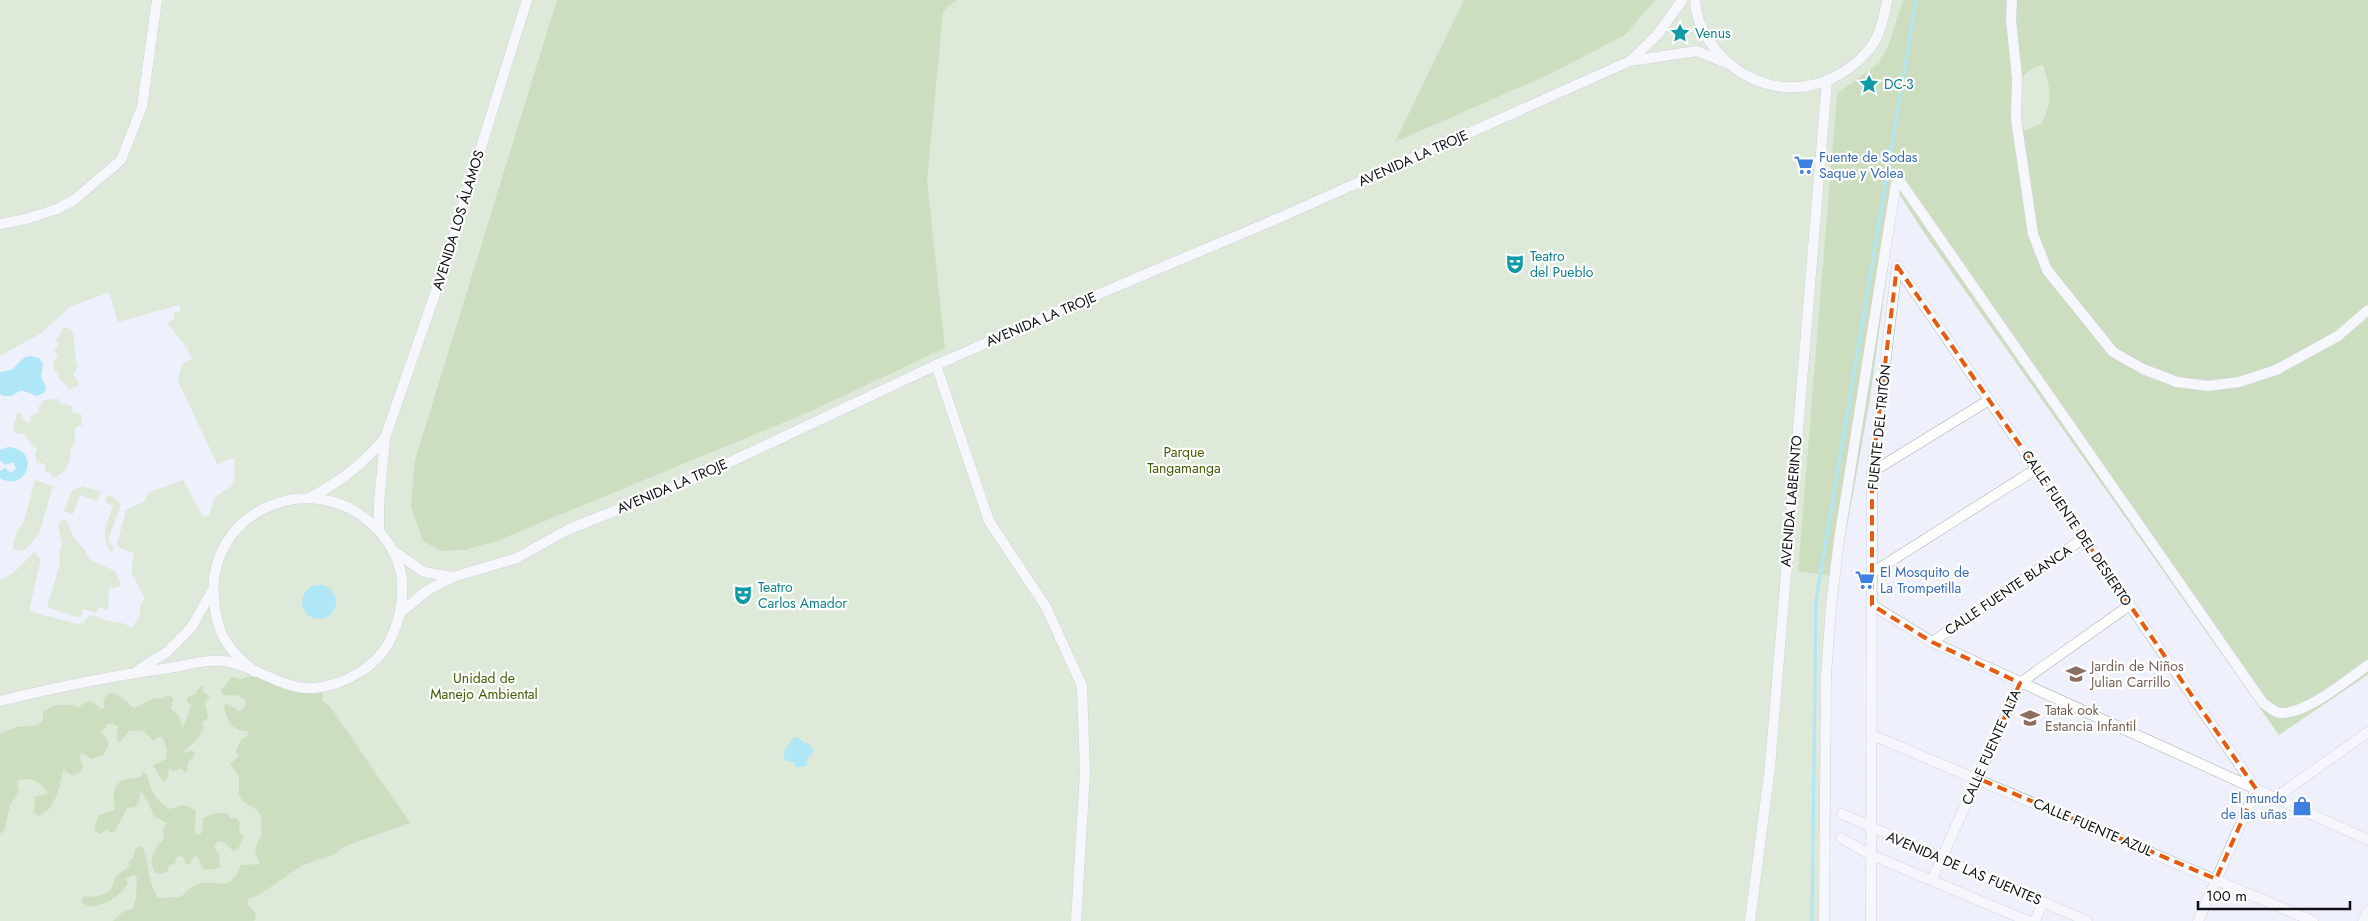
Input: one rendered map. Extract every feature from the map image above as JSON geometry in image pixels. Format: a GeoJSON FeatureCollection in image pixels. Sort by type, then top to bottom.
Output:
{"type":"FeatureCollection","features":[{"type":"Feature","properties":{"kind":"street"},"geometry":{"type":"LineString","coordinates":[[0,224],[26,219],[57,209],[74,200],[121,160],[142,107],[157,0]]}},
{"type":"Feature","properties":{"kind":"street","name":"AVENIDA LOS ÁLAMOS"},"geometry":{"type":"LineString","coordinates":[[379,530],[379,502],[385,438],[437,288],[527,0]]}},
{"type":"Feature","properties":{"kind":"street","name":"AVENIDA LA TROJE"},"geometry":{"type":"LineString","coordinates":[[1630,61],[1657,35],[1682,0]]}},
{"type":"Feature","properties":{"kind":"street"},"geometry":{"type":"LineString","coordinates":[[1695,0],[1706,38],[1726,63],[1753,80],[1784,88],[1815,85],[1844,73],[1868,51],[1883,24],[1888,0]]}},
{"type":"Feature","properties":{"kind":"street"},"geometry":{"type":"LineString","coordinates":[[2012,0],[2010,20],[2017,78],[2016,119],[2034,234],[2047,270],[2113,352],[2143,369],[2177,382],[2208,386],[2238,382],[2276,370],[2338,336],[2368,310]]}},
{"type":"Feature","properties":{"kind":"street","name":"AVENIDA LA TROJE"},"geometry":{"type":"LineString","coordinates":[[401,612],[428,590],[453,577],[516,558],[567,530],[694,479],[936,365],[1281,217],[1630,61],[1697,51],[1726,63]]}},
{"type":"Feature","properties":{"kind":"street","name":"AVENIDA LABERINTO"},"geometry":{"type":"LineString","coordinates":[[1750,921],[1770,767],[1778,644],[1827,80]]}},
{"type":"Feature","properties":{"kind":"street"},"geometry":{"type":"LineString","coordinates":[[1824,921],[1826,676],[1831,606],[1838,540],[1897,177],[2263,703],[2277,712],[2291,712],[2317,700],[2368,665]]}},
{"type":"Feature","properties":{"kind":"street","name":"CALLE FUENTE DEL DESIERTO"},"geometry":{"type":"LineString","coordinates":[[1897,266],[2256,789]]}},
{"type":"Feature","properties":{"kind":"street","name":"FUENTE DEL TRITÓN"},"geometry":{"type":"LineString","coordinates":[[1871,921],[1872,472],[1897,266]]}},
{"type":"Feature","properties":{"kind":"street"},"geometry":{"type":"LineString","coordinates":[[936,365],[989,521],[1046,607],[1082,686],[1085,773],[1076,921]]}},
{"type":"Feature","properties":{"kind":"street"},"geometry":{"type":"LineString","coordinates":[[1872,472],[1989,400]]}},
{"type":"Feature","properties":{"kind":"street","name":"AVENIDA LOS ÁLAMOS"},"geometry":{"type":"LineString","coordinates":[[311,497],[353,472],[385,438]]}},
{"type":"Feature","properties":{"kind":"street"},"geometry":{"type":"LineString","coordinates":[[1872,573],[2036,469]]}},
{"type":"Feature","properties":{"kind":"street"},"geometry":{"type":"LineString","coordinates":[[0,701],[138,671],[204,662],[228,662],[283,685],[314,688],[344,681],[371,665],[390,641],[401,612],[402,581],[394,551],[379,530],[359,513],[336,502],[311,497],[284,500],[260,510],[235,531],[218,559],[212,591],[192,628],[167,652],[138,671]]}},
{"type":"Feature","properties":{"kind":"street","name":"CALLE FUENTE BLANCA"},"geometry":{"type":"LineString","coordinates":[[1932,642],[2084,538]]}},
{"type":"Feature","properties":{"kind":"street","name":"AVENIDA LA TROJE"},"geometry":{"type":"LineString","coordinates":[[394,551],[424,572],[453,577]]}},
{"type":"Feature","properties":{"kind":"street"},"geometry":{"type":"LineString","coordinates":[[212,591],[217,622],[232,650],[255,672]]}},
{"type":"Feature","properties":{"kind":"street"},"geometry":{"type":"LineString","coordinates":[[1872,605],[1932,642],[2368,840]]}},
{"type":"Feature","properties":{"kind":"street","name":"CALLE FUENTE ALTA"},"geometry":{"type":"LineString","coordinates":[[1932,880],[2020,683],[2130,605]]}},
{"type":"Feature","properties":{"kind":"street"},"geometry":{"type":"LineString","coordinates":[[2275,798],[2368,732]]}},
{"type":"Feature","properties":{"kind":"street","name":"CALLE FUENTE AZUL"},"geometry":{"type":"LineString","coordinates":[[1872,735],[2313,921]]}},
{"type":"Feature","properties":{"kind":"street"},"geometry":{"type":"LineString","coordinates":[[2198,921],[2256,789]]}},
{"type":"Feature","properties":{"kind":"street","name":"AVENIDA DE LAS FUENTES"},"geometry":{"type":"LineString","coordinates":[[1842,814],[2087,921]]}},
{"type":"Feature","properties":{"kind":"street","name":"AVENIDA DE LAS FUENTES"},"geometry":{"type":"LineString","coordinates":[[1841,838],[1872,855],[2028,921]]}},
{"type":"Feature","properties":{"kind":"street"},"geometry":{"type":"LineString","coordinates":[[2035,921],[2043,902]]}},
{"type":"Feature","properties":{"kind":"street"},"geometry":{"type":"LineString","coordinates":[[2363,921],[2368,910]]}},
{"type":"Feature","properties":{"kind":"highlighted area"},"geometry":{"type":"Polygon","coordinates":[[[1897,266],[2256,789],[2216,879],[1977,778],[2020,683],[1932,642],[1872,605],[1872,472],[1897,266]]]}},
{"type":"Feature","properties":{"kind":"green space","name":"Parque Tangamanga"},"geometry":{"type":"Polygon","coordinates":[[[0,0],[2368,0],[2368,675],[2279,735],[1923,231],[1898,192],[1870,398],[1838,577],[1834,615],[1828,754],[1828,921],[0,921],[0,580],[13,573],[34,552],[41,559],[29,611],[77,624],[93,615],[123,623],[131,628],[140,616],[140,604],[145,599],[131,572],[134,553],[119,548],[117,544],[126,510],[145,501],[149,492],[183,480],[204,518],[209,515],[215,497],[232,486],[235,477],[235,457],[217,464],[178,381],[182,364],[192,359],[187,348],[167,323],[174,319],[174,313],[181,311],[179,305],[118,322],[109,292],[70,307],[40,334],[0,356],[0,0]]]}},
{"type":"Feature","properties":{"kind":"green space"},"geometry":{"type":"Polygon","coordinates":[[[557,0],[957,0],[943,11],[927,181],[945,348],[809,412],[494,542],[464,550],[442,551],[423,541],[411,507],[415,460],[557,0]]]}},
{"type":"Feature","properties":{"kind":"green space"},"geometry":{"type":"Polygon","coordinates":[[[1464,0],[1655,0],[1625,35],[1550,74],[1395,142],[1464,0]]]}},
{"type":"Feature","properties":{"kind":"green space"},"geometry":{"type":"Polygon","coordinates":[[[1903,0],[2368,0],[2368,674],[2279,735],[1923,231],[1898,192],[1870,398],[1838,577],[1798,571],[1837,94],[1879,63],[1889,44],[1903,0]],[[2043,65],[2032,68],[2020,79],[2020,120],[2024,131],[2042,123],[2046,115],[2050,94],[2043,65]]]}},
{"type":"Feature","properties":{"kind":"green space"},"geometry":{"type":"Polygon","coordinates":[[[66,327],[72,330],[78,366],[73,375],[79,382],[78,386],[70,389],[58,378],[59,374],[53,368],[54,361],[58,357],[53,348],[57,347],[59,343],[55,340],[63,328],[66,327]]]}},
{"type":"Feature","properties":{"kind":"green space"},"geometry":{"type":"Polygon","coordinates":[[[59,399],[61,405],[72,406],[72,412],[81,414],[82,425],[75,428],[75,442],[70,450],[70,459],[65,471],[53,478],[50,473],[45,472],[45,464],[37,463],[35,455],[37,448],[33,447],[24,434],[17,434],[13,428],[18,412],[22,415],[23,420],[28,423],[31,420],[30,417],[40,412],[38,408],[44,400],[59,399]]]}},
{"type":"Feature","properties":{"kind":"green space"},"geometry":{"type":"Polygon","coordinates":[[[35,480],[53,486],[39,534],[25,550],[13,550],[13,541],[24,521],[35,480]]]}},
{"type":"Feature","properties":{"kind":"green space"},"geometry":{"type":"Polygon","coordinates":[[[82,486],[101,492],[97,501],[80,495],[73,514],[64,511],[72,491],[82,486]]]}},
{"type":"Feature","properties":{"kind":"green space"},"geometry":{"type":"Polygon","coordinates":[[[107,495],[115,498],[121,505],[108,540],[114,549],[111,552],[107,547],[105,535],[113,506],[105,502],[107,495]]]}},
{"type":"Feature","properties":{"kind":"green space"},"geometry":{"type":"Polygon","coordinates":[[[62,520],[67,522],[74,538],[85,550],[90,560],[115,571],[121,585],[116,588],[109,588],[108,610],[99,607],[97,613],[83,609],[81,618],[47,607],[60,563],[59,552],[62,544],[58,525],[62,520]]]}},
{"type":"Feature","properties":{"kind":"green space"},"geometry":{"type":"Polygon","coordinates":[[[258,674],[323,691],[322,701],[329,705],[410,823],[345,846],[333,855],[303,865],[259,895],[249,898],[247,904],[256,914],[254,921],[113,921],[121,913],[133,908],[136,898],[137,878],[134,875],[125,879],[128,883],[124,889],[110,901],[87,907],[81,902],[84,896],[100,896],[109,891],[112,888],[115,877],[130,866],[128,863],[134,856],[135,849],[139,846],[143,848],[150,879],[158,898],[180,897],[193,886],[203,883],[227,883],[236,875],[241,865],[260,864],[255,853],[257,843],[262,835],[261,816],[256,809],[242,801],[239,794],[239,776],[230,764],[239,756],[236,751],[240,741],[249,734],[248,731],[242,731],[231,725],[224,707],[226,703],[239,711],[244,708],[246,702],[242,697],[223,695],[221,691],[231,677],[241,679],[258,674]]]}},
{"type":"Feature","properties":{"kind":"green space"},"geometry":{"type":"Polygon","coordinates":[[[202,685],[204,693],[210,696],[205,703],[208,718],[202,722],[204,728],[197,740],[184,751],[185,753],[191,750],[195,752],[193,758],[188,762],[187,772],[184,772],[182,768],[173,771],[169,768],[168,777],[163,782],[153,765],[166,759],[167,748],[162,737],[157,737],[154,741],[142,730],[129,731],[120,742],[117,740],[118,726],[110,723],[101,732],[109,742],[104,755],[91,759],[81,752],[80,758],[83,766],[80,772],[73,776],[66,772],[64,768],[56,796],[44,813],[38,816],[34,812],[35,797],[46,794],[47,790],[33,780],[17,781],[19,792],[10,804],[5,830],[0,834],[0,734],[16,727],[38,725],[43,720],[43,712],[56,706],[79,707],[85,702],[91,701],[101,709],[105,707],[103,701],[109,693],[120,696],[135,708],[151,699],[162,699],[167,695],[173,698],[171,709],[179,716],[183,728],[191,706],[187,701],[187,697],[196,694],[202,685]]]}},
{"type":"Feature","properties":{"kind":"green space"},"geometry":{"type":"Polygon","coordinates":[[[143,772],[147,774],[157,798],[169,809],[184,805],[196,810],[194,833],[199,835],[202,832],[203,818],[216,813],[228,813],[230,818],[236,818],[240,823],[239,831],[244,836],[238,849],[233,851],[225,843],[219,841],[214,845],[219,853],[220,868],[203,870],[198,857],[194,856],[190,864],[185,864],[184,858],[180,856],[176,858],[175,864],[169,865],[168,871],[161,874],[155,873],[152,858],[157,847],[164,839],[163,829],[167,823],[155,817],[144,795],[140,792],[139,803],[135,807],[127,808],[115,831],[110,833],[108,829],[100,834],[95,831],[99,815],[115,810],[114,793],[119,783],[123,780],[140,777],[143,772]]]}},
{"type":"Feature","properties":{"kind":"water"},"geometry":{"type":"Polygon","coordinates":[[[25,357],[39,358],[43,364],[41,377],[46,387],[45,392],[37,396],[21,390],[12,396],[0,394],[0,372],[11,370],[25,357]]]}},
{"type":"Feature","properties":{"kind":"water"},"geometry":{"type":"Polygon","coordinates":[[[8,447],[19,450],[25,455],[28,462],[23,476],[17,480],[9,481],[0,478],[0,471],[5,468],[11,473],[16,468],[13,462],[5,465],[0,460],[0,450],[8,447]]]}},
{"type":"Feature","properties":{"kind":"water"},"geometry":{"type":"Polygon","coordinates":[[[319,585],[326,586],[331,590],[335,595],[335,609],[331,614],[326,618],[319,619],[312,618],[307,614],[303,609],[302,602],[303,595],[307,590],[312,586],[319,585]]]}},
{"type":"Feature","properties":{"kind":"water"},"geometry":{"type":"Polygon","coordinates":[[[794,737],[799,738],[804,743],[808,743],[813,749],[804,767],[796,767],[793,762],[786,761],[783,757],[785,750],[794,737]]]}},
{"type":"Feature","properties":{"kind":"waterway"},"geometry":{"type":"LineString","coordinates":[[1812,921],[1816,600],[1916,0]]}},
{"type":"Feature","properties":{"kind":"place","name":"Venus"},"geometry":{"type":"Point","coordinates":[1680,33]}},
{"type":"Feature","properties":{"kind":"place","name":"DC-3"},"geometry":{"type":"Point","coordinates":[1869,84]}},
{"type":"Feature","properties":{"kind":"place","name":"Fuente de Sodas Saque y Volea"},"geometry":{"type":"Point","coordinates":[1804,165]}},
{"type":"Feature","properties":{"kind":"place","name":"Teatro del Pueblo"},"geometry":{"type":"Point","coordinates":[1515,264]}},
{"type":"Feature","properties":{"kind":"place","name":"El Mosquito de La Trompetilla"},"geometry":{"type":"Point","coordinates":[1865,580]}},
{"type":"Feature","properties":{"kind":"place","name":"Teatro Carlos Amador"},"geometry":{"type":"Point","coordinates":[743,595]}},
{"type":"Feature","properties":{"kind":"place","name":"Jardin de Niños Julian Carrillo"},"geometry":{"type":"Point","coordinates":[2076,674]}},
{"type":"Feature","properties":{"kind":"place","name":"Tatak ook Estancia Infantil"},"geometry":{"type":"Point","coordinates":[2030,718]}},
{"type":"Feature","properties":{"kind":"place","name":"El mundo de las uñas"},"geometry":{"type":"Point","coordinates":[2302,806]}},
{"type":"Feature","properties":{"kind":"park label","name":"Unidad de Manejo Ambiental"},"geometry":{"type":"Point","coordinates":[484,686]}}]}
